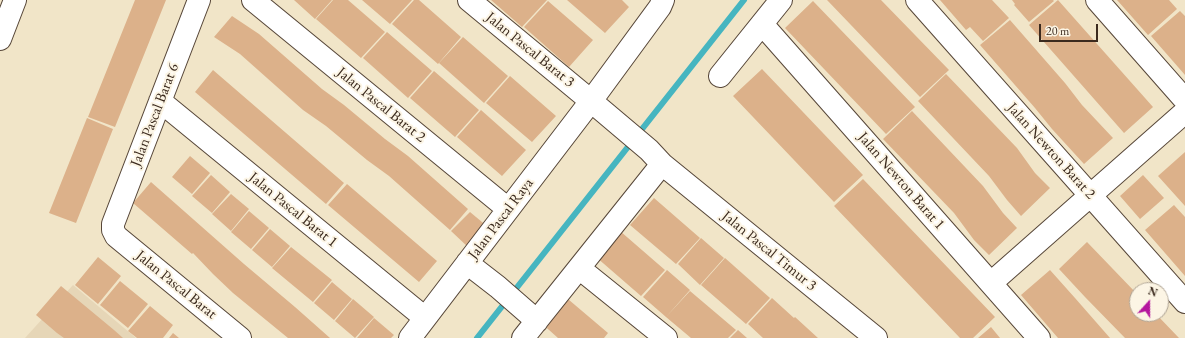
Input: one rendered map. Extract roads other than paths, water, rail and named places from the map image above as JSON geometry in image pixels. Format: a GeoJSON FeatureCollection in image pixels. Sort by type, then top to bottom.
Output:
{"type":"FeatureCollection","features":[{"type":"Feature","properties":{"kind":"street"},"geometry":{"type":"LineString","coordinates":[[0,39],[15,0]]}},
{"type":"Feature","properties":{"kind":"street","name":"Jalan Pascal Barat 6"},"geometry":{"type":"LineString","coordinates":[[114,230],[113,224],[199,0]]}},
{"type":"Feature","properties":{"kind":"street","name":"Jalan Pascal Barat 2"},"geometry":{"type":"LineString","coordinates":[[253,0],[508,209]]}},
{"type":"Feature","properties":{"kind":"street","name":"Jalan Pascal Barat 3"},"geometry":{"type":"LineString","coordinates":[[469,0],[625,130]]}},
{"type":"Feature","properties":{"kind":"street","name":"Jalan Pascal Raya"},"geometry":{"type":"LineString","coordinates":[[410,338],[591,101],[660,7],[663,0]]}},
{"type":"Feature","properties":{"kind":"street"},"geometry":{"type":"LineString","coordinates":[[720,76],[780,0]]}},
{"type":"Feature","properties":{"kind":"street","name":"Jalan Newton Barat 2"},"geometry":{"type":"LineString","coordinates":[[917,0],[1185,302]]}},
{"type":"Feature","properties":{"kind":"street"},"geometry":{"type":"LineString","coordinates":[[1097,0],[1185,100]]}},
{"type":"Feature","properties":{"kind":"street","name":"Jalan Newton Barat 1"},"geometry":{"type":"LineString","coordinates":[[762,24],[1039,338]]}},
{"type":"Feature","properties":{"kind":"street","name":"Jalan Pascal Barat 1"},"geometry":{"type":"LineString","coordinates":[[160,101],[425,318]]}},
{"type":"Feature","properties":{"kind":"street"},"geometry":{"type":"LineString","coordinates":[[991,283],[1185,112]]}},
{"type":"Feature","properties":{"kind":"street","name":"Jalan Pascal Timur 3"},"geometry":{"type":"LineString","coordinates":[[625,130],[655,157],[876,338]]}},
{"type":"Feature","properties":{"kind":"street"},"geometry":{"type":"LineString","coordinates":[[524,338],[530,314],[579,268],[655,157]]}},
{"type":"Feature","properties":{"kind":"street","name":"Jalan Pascal Barat"},"geometry":{"type":"LineString","coordinates":[[114,230],[116,236],[240,338]]}},
{"type":"Feature","properties":{"kind":"street"},"geometry":{"type":"LineString","coordinates":[[467,263],[530,314]]}},
{"type":"Feature","properties":{"kind":"street"},"geometry":{"type":"LineString","coordinates":[[579,268],[666,338]]}},
{"type":"Feature","properties":{"kind":"waterway"},"geometry":{"type":"LineString","coordinates":[[477,338],[744,0]]}}]}
